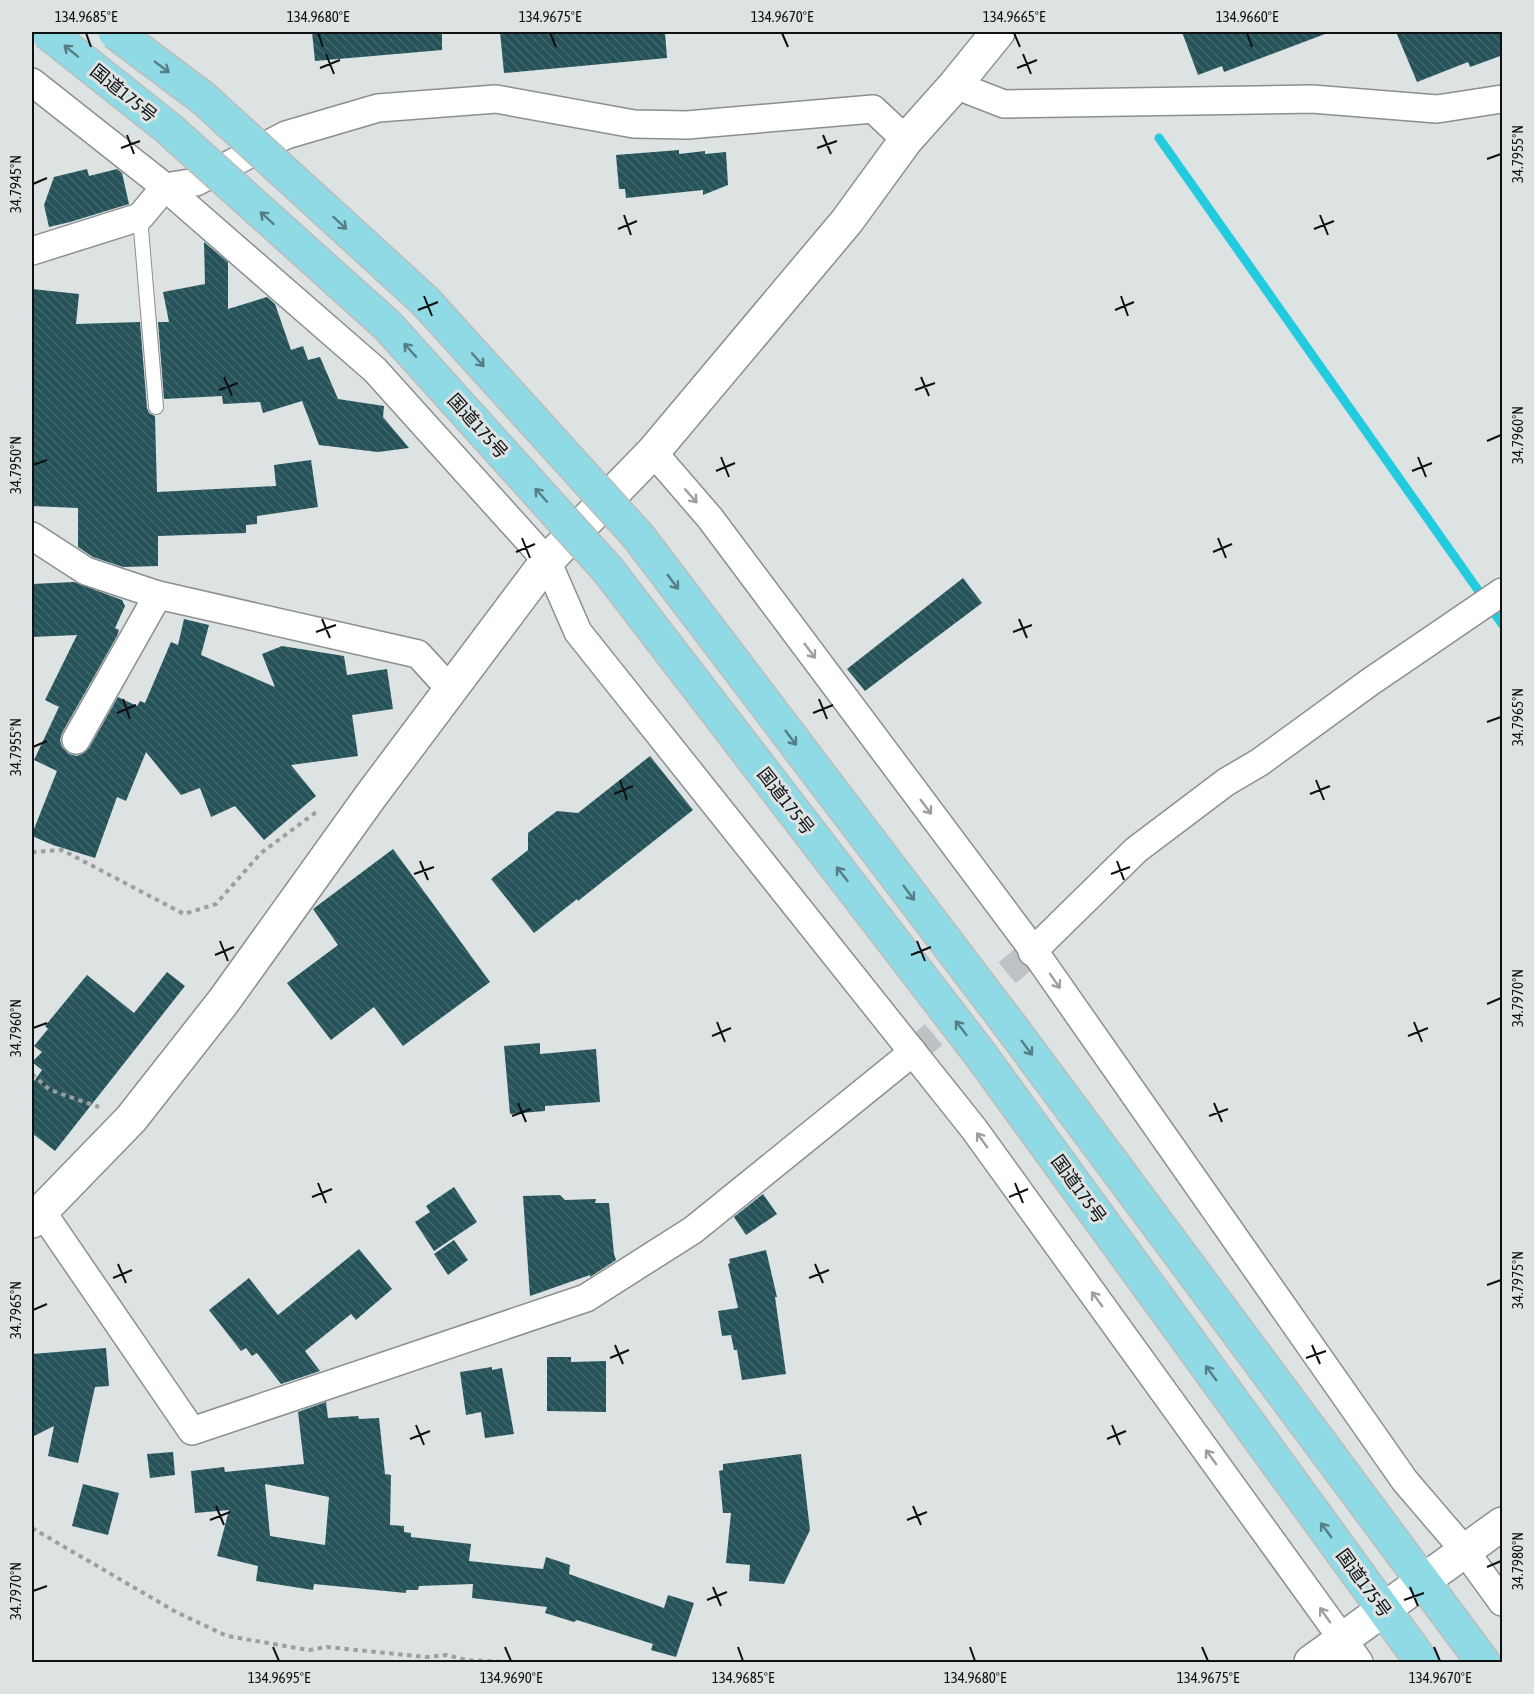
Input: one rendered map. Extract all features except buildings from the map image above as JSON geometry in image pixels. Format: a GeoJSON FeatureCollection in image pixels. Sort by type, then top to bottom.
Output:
{"type":"FeatureCollection","features":[{"type":"Feature","properties":{"kind":"highway","name":"国道175号"},"geometry":{"type":"LineString","coordinates":[[47,32],[168,128],[388,326],[608,570],[980,1054],[1422,1662]]}},
{"type":"Feature","properties":{"kind":"highway"},"geometry":{"type":"LineString","coordinates":[[115,32],[203,98],[425,301],[638,536],[1011,1027],[1483,1662]]}},
{"type":"Feature","properties":{"kind":"street"},"geometry":{"type":"LineString","coordinates":[[913,1052],[693,1230],[586,1298],[192,1431],[37,1216],[131,1119],[223,1002],[370,797],[547,561],[653,452],[847,221],[906,140],[998,32]]}},
{"type":"Feature","properties":{"kind":"street"},"geometry":{"type":"LineString","coordinates":[[32,82],[165,187],[375,370],[547,561],[578,632],[974,1129],[1351,1651]]}},
{"type":"Feature","properties":{"kind":"street"},"geometry":{"type":"LineString","coordinates":[[955,85],[1004,104],[1312,99],[1437,109],[1503,99]]}},
{"type":"Feature","properties":{"kind":"street"},"geometry":{"type":"LineString","coordinates":[[32,251],[140,217],[165,187],[196,182],[286,135],[378,108],[496,99],[634,124],[687,125],[873,109],[906,140]]}},
{"type":"Feature","properties":{"kind":"street"},"geometry":{"type":"LineString","coordinates":[[653,452],[710,518],[1033,952],[1405,1481],[1465,1551],[1503,1602]]}},
{"type":"Feature","properties":{"kind":"street"},"geometry":{"type":"LineString","coordinates":[[32,536],[86,571],[158,595],[418,654],[452,690]]}},
{"type":"Feature","properties":{"kind":"street"},"geometry":{"type":"LineString","coordinates":[[1033,952],[1136,849],[1226,782],[1260,762],[1370,682],[1503,592]]}},
{"type":"Feature","properties":{"kind":"street"},"geometry":{"type":"LineString","coordinates":[[76,740],[158,595]]}},
{"type":"Feature","properties":{"kind":"street"},"geometry":{"type":"LineString","coordinates":[[1311,1662],[1351,1651],[1384,1610],[1503,1524]]}},
{"type":"Feature","properties":{"kind":"lane"},"geometry":{"type":"LineString","coordinates":[[140,217],[156,407]]}},
{"type":"Feature","properties":{"kind":"path"},"geometry":{"type":"LineString","coordinates":[[32,852],[62,850],[184,914],[216,904],[261,853],[335,798],[370,797]]}},
{"type":"Feature","properties":{"kind":"path"},"geometry":{"type":"LineString","coordinates":[[32,1074],[50,1089],[131,1119]]}},
{"type":"Feature","properties":{"kind":"path"},"geometry":{"type":"LineString","coordinates":[[32,1528],[176,1612],[227,1636],[309,1650],[327,1647],[426,1657],[447,1655],[466,1660],[505,1662]]}},
{"type":"Feature","properties":{"kind":"waterway"},"geometry":{"type":"LineString","coordinates":[[1159,138],[1502,624]]}},
{"type":"Feature","properties":{"kind":"tunnel"},"geometry":{"type":"LineString","coordinates":[[913,1052],[1032,952]]}}]}
